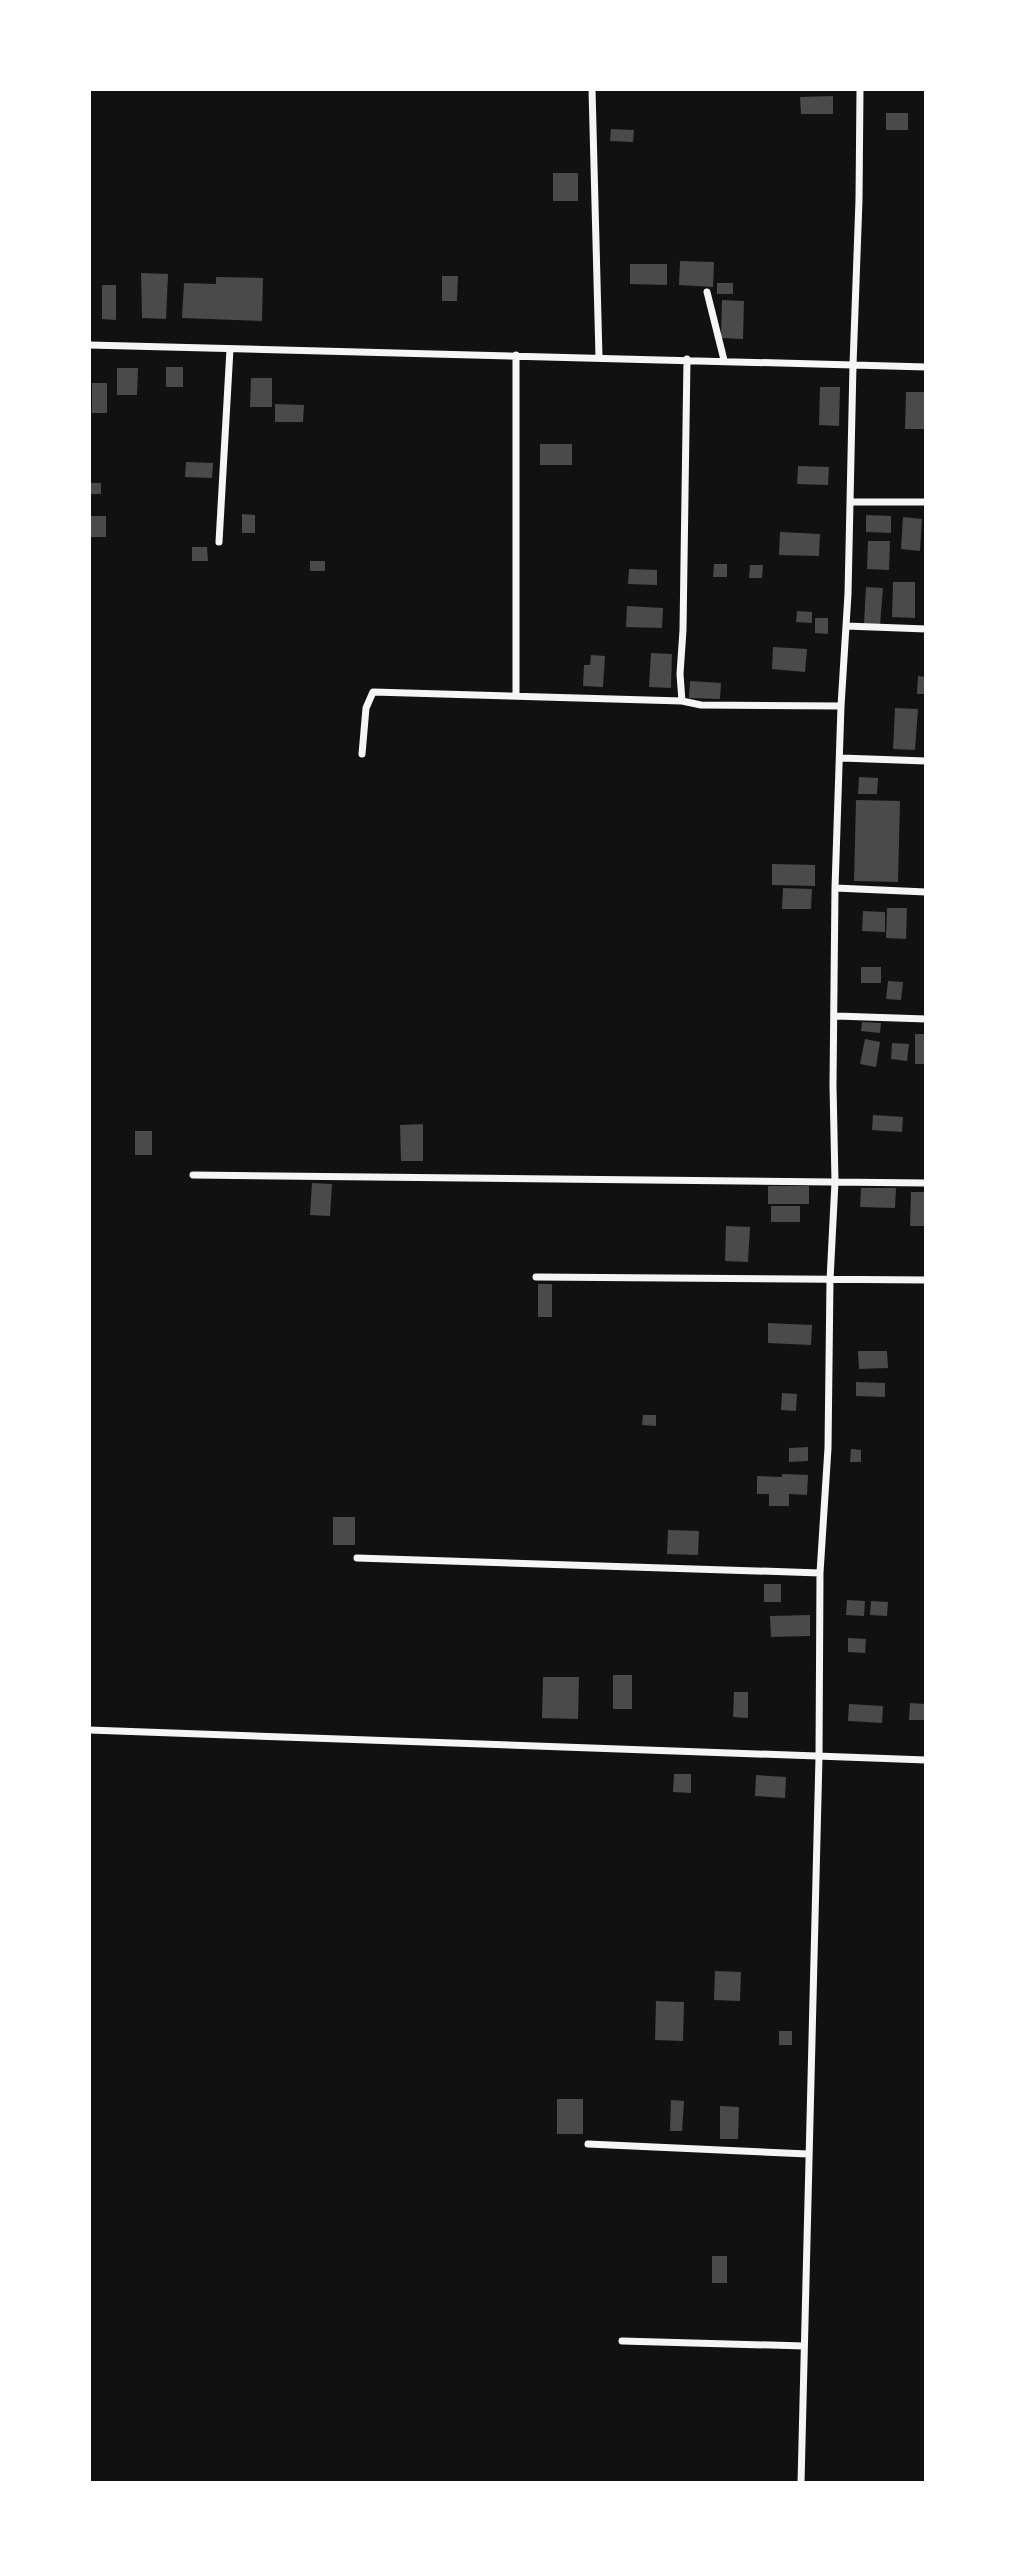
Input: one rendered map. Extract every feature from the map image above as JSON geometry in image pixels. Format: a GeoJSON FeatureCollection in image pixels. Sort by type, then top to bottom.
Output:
{"type":"FeatureCollection","features":[{"type":"Feature","properties":{"kind":"street"},"geometry":{"type":"LineString","coordinates":[[592,89],[599,357]]}},
{"type":"Feature","properties":{"kind":"street"},"geometry":{"type":"LineString","coordinates":[[801,2483],[819,1757],[820,1573],[828,1448],[830,1280],[835,1182],[835,888],[850,502],[860,89]]}},
{"type":"Feature","properties":{"kind":"street"},"geometry":{"type":"LineString","coordinates":[[707,292],[724,360]]}},
{"type":"Feature","properties":{"kind":"street"},"geometry":{"type":"LineString","coordinates":[[89,345],[926,367]]}},
{"type":"Feature","properties":{"kind":"street"},"geometry":{"type":"LineString","coordinates":[[219,542],[230,349]]}},
{"type":"Feature","properties":{"kind":"street"},"geometry":{"type":"LineString","coordinates":[[516,355],[516,696]]}},
{"type":"Feature","properties":{"kind":"street"},"geometry":{"type":"LineString","coordinates":[[682,701],[680,674],[687,359]]}},
{"type":"Feature","properties":{"kind":"street"},"geometry":{"type":"LineString","coordinates":[[850,502],[926,502]]}},
{"type":"Feature","properties":{"kind":"street"},"geometry":{"type":"LineString","coordinates":[[846,626],[926,629]]}},
{"type":"Feature","properties":{"kind":"street"},"geometry":{"type":"LineString","coordinates":[[362,754],[366,708],[373,692],[682,701],[701,705],[841,706]]}},
{"type":"Feature","properties":{"kind":"street"},"geometry":{"type":"LineString","coordinates":[[841,758],[926,761]]}},
{"type":"Feature","properties":{"kind":"street"},"geometry":{"type":"LineString","coordinates":[[835,888],[926,892]]}},
{"type":"Feature","properties":{"kind":"street"},"geometry":{"type":"LineString","coordinates":[[836,1016],[926,1019]]}},
{"type":"Feature","properties":{"kind":"street"},"geometry":{"type":"LineString","coordinates":[[193,1175],[926,1184]]}},
{"type":"Feature","properties":{"kind":"street"},"geometry":{"type":"LineString","coordinates":[[536,1277],[926,1280]]}},
{"type":"Feature","properties":{"kind":"street"},"geometry":{"type":"LineString","coordinates":[[357,1558],[820,1573]]}},
{"type":"Feature","properties":{"kind":"street"},"geometry":{"type":"LineString","coordinates":[[89,1730],[926,1760]]}},
{"type":"Feature","properties":{"kind":"street"},"geometry":{"type":"LineString","coordinates":[[589,2144],[808,2154]]}},
{"type":"Feature","properties":{"kind":"street"},"geometry":{"type":"LineString","coordinates":[[622,2342],[804,2346]]}},
{"type":"Feature","properties":{"kind":"building"},"geometry":{"type":"Polygon","coordinates":[[[833,96],[833,114],[801,114],[800,97],[833,96]]]}},
{"type":"Feature","properties":{"kind":"building"},"geometry":{"type":"Polygon","coordinates":[[[886,113],[908,113],[908,130],[886,130],[886,113]]]}},
{"type":"Feature","properties":{"kind":"building"},"geometry":{"type":"Polygon","coordinates":[[[611,129],[634,130],[633,142],[610,141],[611,129]]]}},
{"type":"Feature","properties":{"kind":"building"},"geometry":{"type":"Polygon","coordinates":[[[553,173],[578,173],[578,201],[553,201],[553,173]]]}},
{"type":"Feature","properties":{"kind":"building"},"geometry":{"type":"Polygon","coordinates":[[[680,261],[714,262],[713,287],[679,285],[680,261]]]}},
{"type":"Feature","properties":{"kind":"building"},"geometry":{"type":"Polygon","coordinates":[[[630,264],[667,264],[667,285],[630,284],[630,264]]]}},
{"type":"Feature","properties":{"kind":"building"},"geometry":{"type":"Polygon","coordinates":[[[141,273],[168,274],[166,319],[142,318],[141,273]]]}},
{"type":"Feature","properties":{"kind":"building"},"geometry":{"type":"Polygon","coordinates":[[[442,276],[458,276],[457,301],[442,301],[442,276]]]}},
{"type":"Feature","properties":{"kind":"building"},"geometry":{"type":"Polygon","coordinates":[[[216,277],[263,278],[262,321],[182,318],[184,283],[216,284],[216,277]]]}},
{"type":"Feature","properties":{"kind":"building"},"geometry":{"type":"Polygon","coordinates":[[[717,283],[733,283],[733,294],[717,294],[717,283]]]}},
{"type":"Feature","properties":{"kind":"building"},"geometry":{"type":"Polygon","coordinates":[[[102,285],[116,285],[116,320],[102,319],[102,285]]]}},
{"type":"Feature","properties":{"kind":"building"},"geometry":{"type":"Polygon","coordinates":[[[722,300],[744,301],[743,339],[721,338],[722,300]]]}},
{"type":"Feature","properties":{"kind":"building"},"geometry":{"type":"Polygon","coordinates":[[[166,367],[183,367],[183,387],[166,387],[166,367]]]}},
{"type":"Feature","properties":{"kind":"building"},"geometry":{"type":"Polygon","coordinates":[[[117,368],[138,368],[137,395],[117,395],[117,368]]]}},
{"type":"Feature","properties":{"kind":"building"},"geometry":{"type":"Polygon","coordinates":[[[251,378],[272,378],[272,407],[250,407],[251,378]]]}},
{"type":"Feature","properties":{"kind":"building"},"geometry":{"type":"Polygon","coordinates":[[[92,383],[107,383],[107,413],[92,413],[92,383]]]}},
{"type":"Feature","properties":{"kind":"building"},"geometry":{"type":"Polygon","coordinates":[[[820,387],[840,387],[839,426],[819,425],[820,387]]]}},
{"type":"Feature","properties":{"kind":"building"},"geometry":{"type":"Polygon","coordinates":[[[906,392],[926,392],[925,429],[905,429],[906,392]]]}},
{"type":"Feature","properties":{"kind":"building"},"geometry":{"type":"Polygon","coordinates":[[[275,404],[304,405],[303,422],[275,422],[275,404]]]}},
{"type":"Feature","properties":{"kind":"building"},"geometry":{"type":"Polygon","coordinates":[[[540,444],[572,444],[572,465],[540,465],[540,444]]]}},
{"type":"Feature","properties":{"kind":"building"},"geometry":{"type":"Polygon","coordinates":[[[186,462],[213,463],[212,478],[185,477],[186,462]]]}},
{"type":"Feature","properties":{"kind":"building"},"geometry":{"type":"Polygon","coordinates":[[[798,466],[829,467],[828,485],[797,484],[798,466]]]}},
{"type":"Feature","properties":{"kind":"building"},"geometry":{"type":"Polygon","coordinates":[[[89,483],[101,483],[101,494],[89,494],[89,483]]]}},
{"type":"Feature","properties":{"kind":"building"},"geometry":{"type":"Polygon","coordinates":[[[242,514],[255,515],[255,533],[242,533],[242,514]]]}},
{"type":"Feature","properties":{"kind":"building"},"geometry":{"type":"Polygon","coordinates":[[[866,515],[891,516],[891,533],[866,532],[866,515]]]}},
{"type":"Feature","properties":{"kind":"building"},"geometry":{"type":"Polygon","coordinates":[[[89,516],[106,516],[106,537],[89,537],[89,516]]]}},
{"type":"Feature","properties":{"kind":"building"},"geometry":{"type":"Polygon","coordinates":[[[903,517],[922,519],[920,551],[901,549],[903,517]]]}},
{"type":"Feature","properties":{"kind":"building"},"geometry":{"type":"Polygon","coordinates":[[[780,532],[820,534],[819,556],[779,555],[780,532]]]}},
{"type":"Feature","properties":{"kind":"building"},"geometry":{"type":"Polygon","coordinates":[[[868,541],[890,541],[889,570],[867,569],[868,541]]]}},
{"type":"Feature","properties":{"kind":"building"},"geometry":{"type":"Polygon","coordinates":[[[192,547],[207,547],[208,561],[192,561],[192,547]]]}},
{"type":"Feature","properties":{"kind":"building"},"geometry":{"type":"Polygon","coordinates":[[[310,561],[325,561],[325,571],[310,571],[310,561]]]}},
{"type":"Feature","properties":{"kind":"building"},"geometry":{"type":"Polygon","coordinates":[[[714,564],[727,564],[727,577],[713,577],[714,564]]]}},
{"type":"Feature","properties":{"kind":"building"},"geometry":{"type":"Polygon","coordinates":[[[750,565],[763,565],[762,578],[749,578],[750,565]]]}},
{"type":"Feature","properties":{"kind":"building"},"geometry":{"type":"Polygon","coordinates":[[[629,569],[657,570],[657,585],[628,584],[629,569]]]}},
{"type":"Feature","properties":{"kind":"building"},"geometry":{"type":"Polygon","coordinates":[[[893,582],[915,582],[915,618],[892,617],[893,582]]]}},
{"type":"Feature","properties":{"kind":"building"},"geometry":{"type":"Polygon","coordinates":[[[866,587],[883,588],[880,625],[864,624],[866,587]]]}},
{"type":"Feature","properties":{"kind":"building"},"geometry":{"type":"Polygon","coordinates":[[[627,606],[663,608],[662,628],[626,627],[627,606]]]}},
{"type":"Feature","properties":{"kind":"building"},"geometry":{"type":"Polygon","coordinates":[[[797,611],[812,612],[812,623],[796,622],[797,611]]]}},
{"type":"Feature","properties":{"kind":"building"},"geometry":{"type":"Polygon","coordinates":[[[815,618],[828,618],[828,634],[815,633],[815,618]]]}},
{"type":"Feature","properties":{"kind":"building"},"geometry":{"type":"Polygon","coordinates":[[[773,647],[807,649],[805,672],[772,669],[773,647]]]}},
{"type":"Feature","properties":{"kind":"building"},"geometry":{"type":"Polygon","coordinates":[[[651,653],[672,654],[671,688],[649,687],[651,653]]]}},
{"type":"Feature","properties":{"kind":"building"},"geometry":{"type":"Polygon","coordinates":[[[591,655],[605,656],[603,687],[583,686],[584,665],[590,665],[591,655]]]}},
{"type":"Feature","properties":{"kind":"building"},"geometry":{"type":"Polygon","coordinates":[[[918,676],[926,677],[926,694],[917,694],[918,676]]]}},
{"type":"Feature","properties":{"kind":"building"},"geometry":{"type":"Polygon","coordinates":[[[690,681],[721,683],[720,699],[689,698],[690,681]]]}},
{"type":"Feature","properties":{"kind":"building"},"geometry":{"type":"Polygon","coordinates":[[[895,708],[918,709],[915,750],[893,749],[895,708]]]}},
{"type":"Feature","properties":{"kind":"building"},"geometry":{"type":"Polygon","coordinates":[[[859,777],[878,778],[877,794],[858,794],[859,777]]]}},
{"type":"Feature","properties":{"kind":"building"},"geometry":{"type":"Polygon","coordinates":[[[856,800],[900,801],[898,882],[854,881],[856,800]]]}},
{"type":"Feature","properties":{"kind":"building"},"geometry":{"type":"Polygon","coordinates":[[[772,864],[815,865],[815,886],[772,885],[772,864]]]}},
{"type":"Feature","properties":{"kind":"building"},"geometry":{"type":"Polygon","coordinates":[[[783,888],[812,889],[811,909],[782,909],[783,888]]]}},
{"type":"Feature","properties":{"kind":"building"},"geometry":{"type":"Polygon","coordinates":[[[887,908],[907,908],[906,939],[886,938],[887,908]]]}},
{"type":"Feature","properties":{"kind":"building"},"geometry":{"type":"Polygon","coordinates":[[[863,911],[885,912],[885,932],[862,931],[863,911]]]}},
{"type":"Feature","properties":{"kind":"building"},"geometry":{"type":"Polygon","coordinates":[[[861,967],[881,967],[881,983],[861,983],[861,967]]]}},
{"type":"Feature","properties":{"kind":"building"},"geometry":{"type":"Polygon","coordinates":[[[888,981],[903,982],[901,1000],[886,999],[888,981]]]}},
{"type":"Feature","properties":{"kind":"building"},"geometry":{"type":"Polygon","coordinates":[[[862,1022],[881,1023],[880,1033],[861,1031],[862,1022]]]}},
{"type":"Feature","properties":{"kind":"building"},"geometry":{"type":"Polygon","coordinates":[[[915,1034],[926,1034],[926,1064],[915,1064],[915,1034]]]}},
{"type":"Feature","properties":{"kind":"building"},"geometry":{"type":"Polygon","coordinates":[[[865,1039],[880,1042],[876,1067],[860,1064],[865,1039]]]}},
{"type":"Feature","properties":{"kind":"building"},"geometry":{"type":"Polygon","coordinates":[[[892,1043],[909,1044],[907,1061],[891,1059],[892,1043]]]}},
{"type":"Feature","properties":{"kind":"building"},"geometry":{"type":"Polygon","coordinates":[[[873,1115],[903,1117],[902,1132],[872,1130],[873,1115]]]}},
{"type":"Feature","properties":{"kind":"building"},"geometry":{"type":"Polygon","coordinates":[[[423,1124],[423,1161],[401,1161],[400,1125],[423,1124]]]}},
{"type":"Feature","properties":{"kind":"building"},"geometry":{"type":"Polygon","coordinates":[[[135,1131],[152,1131],[152,1155],[135,1155],[135,1131]]]}},
{"type":"Feature","properties":{"kind":"building"},"geometry":{"type":"Polygon","coordinates":[[[312,1183],[332,1184],[330,1216],[310,1215],[312,1183]]]}},
{"type":"Feature","properties":{"kind":"building"},"geometry":{"type":"Polygon","coordinates":[[[768,1186],[809,1186],[809,1204],[768,1204],[768,1186]]]}},
{"type":"Feature","properties":{"kind":"building"},"geometry":{"type":"Polygon","coordinates":[[[861,1188],[896,1188],[895,1208],[860,1207],[861,1188]]]}},
{"type":"Feature","properties":{"kind":"building"},"geometry":{"type":"Polygon","coordinates":[[[911,1192],[926,1192],[926,1226],[910,1226],[911,1192]]]}},
{"type":"Feature","properties":{"kind":"building"},"geometry":{"type":"Polygon","coordinates":[[[771,1206],[800,1206],[800,1222],[771,1222],[771,1206]]]}},
{"type":"Feature","properties":{"kind":"building"},"geometry":{"type":"Polygon","coordinates":[[[726,1226],[750,1227],[748,1262],[725,1261],[726,1226]]]}},
{"type":"Feature","properties":{"kind":"building"},"geometry":{"type":"Polygon","coordinates":[[[538,1284],[552,1284],[552,1317],[538,1317],[538,1284]]]}},
{"type":"Feature","properties":{"kind":"building"},"geometry":{"type":"Polygon","coordinates":[[[768,1323],[812,1325],[811,1345],[768,1343],[768,1323]]]}},
{"type":"Feature","properties":{"kind":"building"},"geometry":{"type":"Polygon","coordinates":[[[858,1351],[887,1351],[888,1368],[859,1369],[858,1351]]]}},
{"type":"Feature","properties":{"kind":"building"},"geometry":{"type":"Polygon","coordinates":[[[856,1382],[885,1383],[885,1397],[856,1396],[856,1382]]]}},
{"type":"Feature","properties":{"kind":"building"},"geometry":{"type":"Polygon","coordinates":[[[782,1393],[797,1394],[796,1411],[781,1410],[782,1393]]]}},
{"type":"Feature","properties":{"kind":"building"},"geometry":{"type":"Polygon","coordinates":[[[643,1415],[656,1415],[656,1426],[642,1425],[643,1415]]]}},
{"type":"Feature","properties":{"kind":"building"},"geometry":{"type":"Polygon","coordinates":[[[808,1447],[808,1461],[789,1462],[789,1448],[808,1447]]]}},
{"type":"Feature","properties":{"kind":"building"},"geometry":{"type":"Polygon","coordinates":[[[851,1449],[861,1450],[861,1462],[850,1462],[851,1449]]]}},
{"type":"Feature","properties":{"kind":"building"},"geometry":{"type":"Polygon","coordinates":[[[782,1474],[808,1475],[807,1495],[789,1494],[789,1506],[769,1506],[769,1494],[757,1494],[757,1476],[782,1477],[782,1474]]]}},
{"type":"Feature","properties":{"kind":"building"},"geometry":{"type":"Polygon","coordinates":[[[333,1517],[355,1517],[355,1545],[333,1545],[333,1517]]]}},
{"type":"Feature","properties":{"kind":"building"},"geometry":{"type":"Polygon","coordinates":[[[668,1530],[699,1531],[698,1555],[667,1554],[668,1530]]]}},
{"type":"Feature","properties":{"kind":"building"},"geometry":{"type":"Polygon","coordinates":[[[764,1584],[781,1584],[781,1602],[764,1602],[764,1584]]]}},
{"type":"Feature","properties":{"kind":"building"},"geometry":{"type":"Polygon","coordinates":[[[847,1600],[865,1601],[864,1616],[846,1615],[847,1600]]]}},
{"type":"Feature","properties":{"kind":"building"},"geometry":{"type":"Polygon","coordinates":[[[871,1601],[888,1602],[887,1616],[870,1615],[871,1601]]]}},
{"type":"Feature","properties":{"kind":"building"},"geometry":{"type":"Polygon","coordinates":[[[810,1615],[810,1636],[771,1637],[770,1616],[810,1615]]]}},
{"type":"Feature","properties":{"kind":"building"},"geometry":{"type":"Polygon","coordinates":[[[848,1638],[866,1639],[865,1653],[848,1652],[848,1638]]]}},
{"type":"Feature","properties":{"kind":"building"},"geometry":{"type":"Polygon","coordinates":[[[613,1675],[632,1675],[632,1709],[613,1709],[613,1675]]]}},
{"type":"Feature","properties":{"kind":"building"},"geometry":{"type":"Polygon","coordinates":[[[543,1677],[579,1677],[578,1719],[542,1718],[543,1677]]]}},
{"type":"Feature","properties":{"kind":"building"},"geometry":{"type":"Polygon","coordinates":[[[734,1692],[748,1692],[748,1718],[733,1717],[734,1692]]]}},
{"type":"Feature","properties":{"kind":"building"},"geometry":{"type":"Polygon","coordinates":[[[910,1703],[926,1704],[926,1720],[909,1720],[910,1703]]]}},
{"type":"Feature","properties":{"kind":"building"},"geometry":{"type":"Polygon","coordinates":[[[849,1704],[883,1706],[882,1723],[848,1721],[849,1704]]]}},
{"type":"Feature","properties":{"kind":"building"},"geometry":{"type":"Polygon","coordinates":[[[674,1774],[691,1774],[691,1793],[673,1792],[674,1774]]]}},
{"type":"Feature","properties":{"kind":"building"},"geometry":{"type":"Polygon","coordinates":[[[756,1775],[786,1777],[785,1798],[755,1796],[756,1775]]]}},
{"type":"Feature","properties":{"kind":"building"},"geometry":{"type":"Polygon","coordinates":[[[715,1971],[741,1972],[740,2001],[714,2000],[715,1971]]]}},
{"type":"Feature","properties":{"kind":"building"},"geometry":{"type":"Polygon","coordinates":[[[656,2001],[684,2002],[683,2041],[655,2040],[656,2001]]]}},
{"type":"Feature","properties":{"kind":"building"},"geometry":{"type":"Polygon","coordinates":[[[779,2031],[792,2031],[792,2045],[779,2045],[779,2031]]]}},
{"type":"Feature","properties":{"kind":"building"},"geometry":{"type":"Polygon","coordinates":[[[557,2099],[583,2099],[583,2134],[557,2134],[557,2099]]]}},
{"type":"Feature","properties":{"kind":"building"},"geometry":{"type":"Polygon","coordinates":[[[671,2100],[684,2101],[682,2131],[670,2131],[671,2100]]]}},
{"type":"Feature","properties":{"kind":"building"},"geometry":{"type":"Polygon","coordinates":[[[720,2106],[739,2107],[738,2139],[720,2139],[720,2106]]]}},
{"type":"Feature","properties":{"kind":"building"},"geometry":{"type":"Polygon","coordinates":[[[712,2256],[727,2256],[727,2283],[712,2283],[712,2256]]]}}]}
